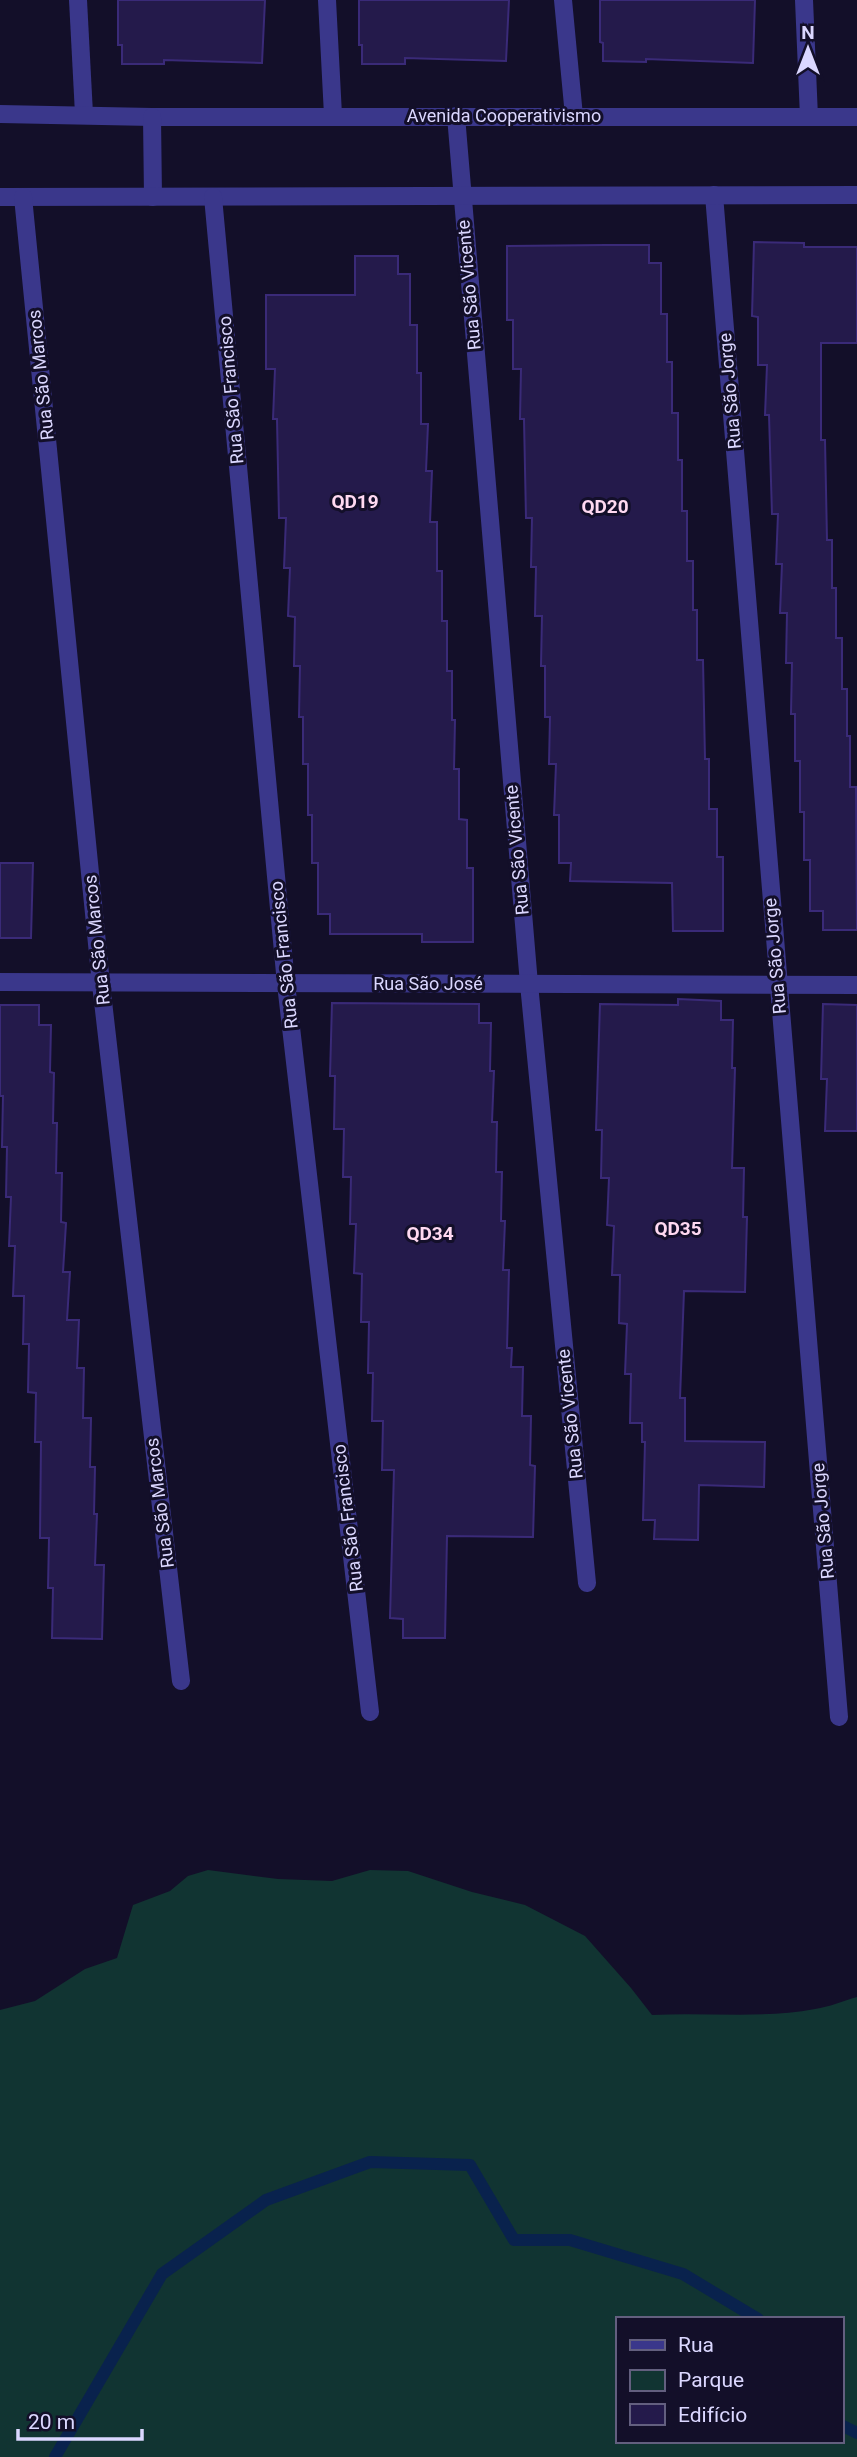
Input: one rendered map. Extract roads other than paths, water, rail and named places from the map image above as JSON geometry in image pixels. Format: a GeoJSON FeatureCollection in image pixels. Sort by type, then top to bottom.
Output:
{"type":"FeatureCollection","features":[{"type":"Feature","properties":{"kind":"street"},"geometry":{"type":"LineString","coordinates":[[78,0],[84,114]]}},
{"type":"Feature","properties":{"kind":"street"},"geometry":{"type":"LineString","coordinates":[[327,0],[333,115]]}},
{"type":"Feature","properties":{"kind":"street"},"geometry":{"type":"LineString","coordinates":[[563,0],[574,116]]}},
{"type":"Feature","properties":{"kind":"street"},"geometry":{"type":"LineString","coordinates":[[804,0],[809,117]]}},
{"type":"Feature","properties":{"kind":"street","name":"Avenida Cooperativismo"},"geometry":{"type":"LineString","coordinates":[[0,114],[152,117],[857,117]]}},
{"type":"Feature","properties":{"kind":"street","name":"Rua São Vicente"},"geometry":{"type":"LineString","coordinates":[[456,116],[529,984],[587,1583]]}},
{"type":"Feature","properties":{"kind":"street"},"geometry":{"type":"LineString","coordinates":[[152,117],[153,197]]}},
{"type":"Feature","properties":{"kind":"street","name":"Rua São Jorge"},"geometry":{"type":"LineString","coordinates":[[714,195],[839,1717]]}},
{"type":"Feature","properties":{"kind":"street"},"geometry":{"type":"LineString","coordinates":[[0,197],[857,195]]}},
{"type":"Feature","properties":{"kind":"street","name":"Rua São Marcos"},"geometry":{"type":"LineString","coordinates":[[23,197],[101,984],[181,1681]]}},
{"type":"Feature","properties":{"kind":"street","name":"Rua São Francisco"},"geometry":{"type":"LineString","coordinates":[[212,197],[286,984],[370,1712]]}},
{"type":"Feature","properties":{"kind":"street","name":"Rua São José"},"geometry":{"type":"LineString","coordinates":[[0,982],[857,985]]}},
{"type":"Feature","properties":{"kind":"waterway"},"geometry":{"type":"LineString","coordinates":[[55,2457],[162,2274],[266,2200],[370,2162],[470,2165],[514,2240],[570,2240],[683,2274],[755,2317]]}},
{"type":"Feature","properties":{"kind":"waterway"},"geometry":{"type":"LineString","coordinates":[[843,2426],[857,2433]]}},
{"type":"Feature","properties":{"kind":"district","name":"QD19"},"geometry":{"type":"Point","coordinates":[355,501]}},
{"type":"Feature","properties":{"kind":"district","name":"QD20"},"geometry":{"type":"Point","coordinates":[605,506]}},
{"type":"Feature","properties":{"kind":"district","name":"QD35"},"geometry":{"type":"Point","coordinates":[678,1228]}},
{"type":"Feature","properties":{"kind":"district","name":"QD34"},"geometry":{"type":"Point","coordinates":[430,1233]}}]}
